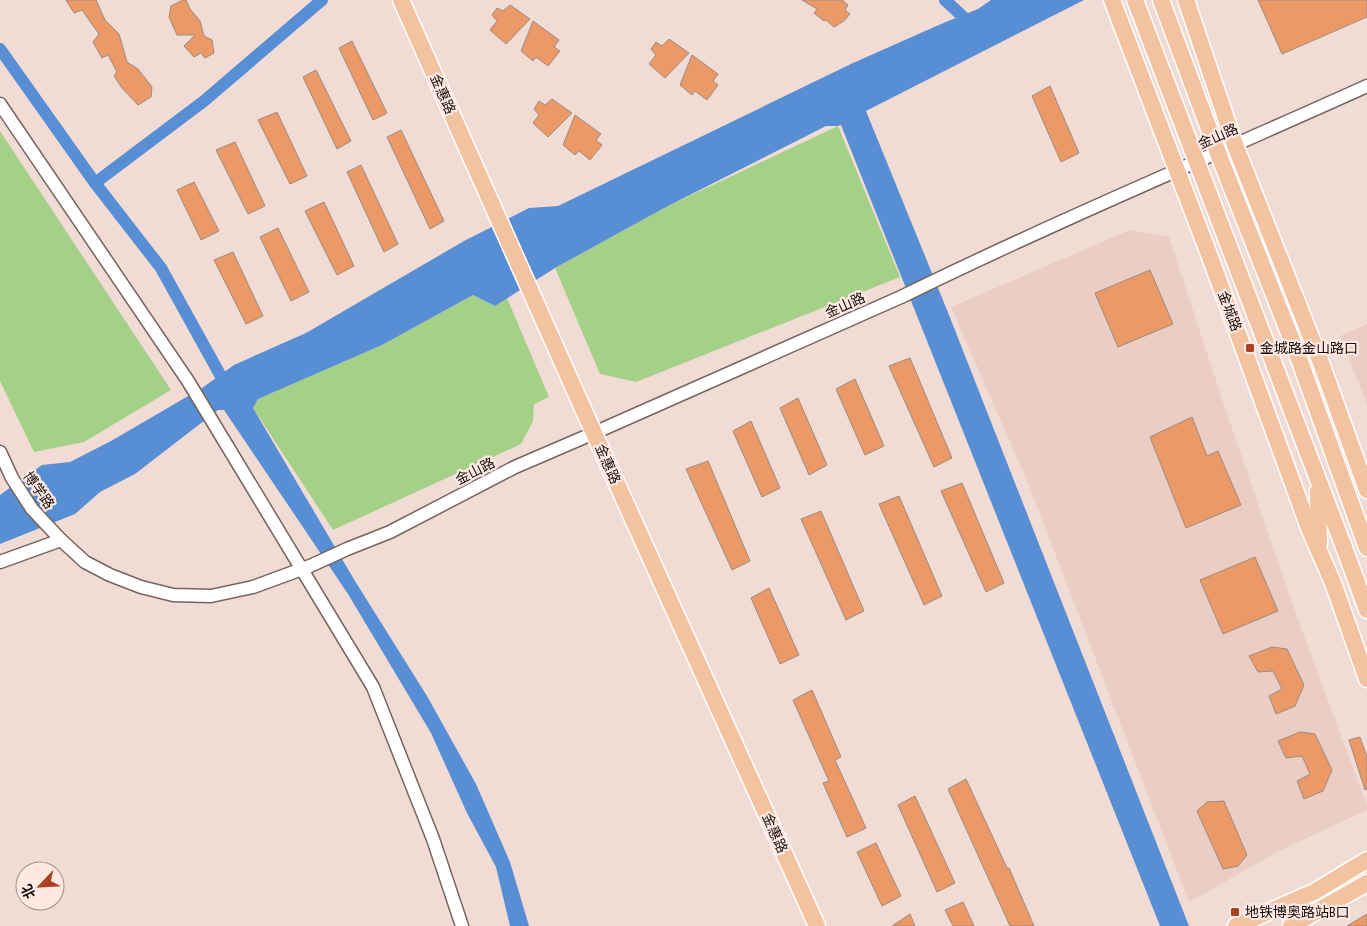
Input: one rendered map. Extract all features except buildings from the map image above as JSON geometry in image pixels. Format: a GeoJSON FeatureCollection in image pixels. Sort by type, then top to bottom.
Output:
{"type":"FeatureCollection","features":[{"type":"Feature","properties":{"kind":"main road","name":"金惠路"},"geometry":{"type":"LineString","coordinates":[[402,0],[534,300],[817,926]]}},
{"type":"Feature","properties":{"kind":"main road","name":"金城路"},"geometry":{"type":"LineString","coordinates":[[1112,0],[1210,257],[1309,528],[1333,582],[1367,679]]}},
{"type":"Feature","properties":{"kind":"main road","name":"金城路"},"geometry":{"type":"LineString","coordinates":[[1135,0],[1367,610]]}},
{"type":"Feature","properties":{"kind":"main road"},"geometry":{"type":"LineString","coordinates":[[1161,0],[1218,153],[1294,346],[1367,548]]}},
{"type":"Feature","properties":{"kind":"main road"},"geometry":{"type":"LineString","coordinates":[[1186,0],[1235,145],[1320,360],[1367,490]]}},
{"type":"Feature","properties":{"kind":"main road"},"geometry":{"type":"LineString","coordinates":[[1320,360],[1332,450]]}},
{"type":"Feature","properties":{"kind":"main road"},"geometry":{"type":"LineString","coordinates":[[1318,479],[1319,552]]}},
{"type":"Feature","properties":{"kind":"main road"},"geometry":{"type":"LineString","coordinates":[[1236,926],[1314,892],[1367,860]]}},
{"type":"Feature","properties":{"kind":"main road"},"geometry":{"type":"LineString","coordinates":[[1291,926],[1367,883]]}},
{"type":"Feature","properties":{"kind":"street","name":"金山路"},"geometry":{"type":"LineString","coordinates":[[57,536],[85,562],[110,576],[141,587],[173,595],[211,596],[253,587],[306,568],[390,532],[515,467],[901,297],[1367,86]]}},
{"type":"Feature","properties":{"kind":"street"},"geometry":{"type":"LineString","coordinates":[[0,104],[188,381],[219,434],[306,568],[373,687],[433,839],[462,926]]}},
{"type":"Feature","properties":{"kind":"street","name":"博学路"},"geometry":{"type":"LineString","coordinates":[[0,452],[12,478],[32,509],[57,536]]}},
{"type":"Feature","properties":{"kind":"street"},"geometry":{"type":"LineString","coordinates":[[0,562],[57,536]]}},
{"type":"Feature","properties":{"kind":"shaded area"},"geometry":{"type":"Polygon","coordinates":[[[1130,230],[1169,237],[1224,405],[1296,614],[1367,806],[1367,810],[1283,849],[1189,902],[1028,483],[951,307],[1130,230]]]}},
{"type":"Feature","properties":{"kind":"shaded area"},"geometry":{"type":"Polygon","coordinates":[[[1367,324],[1367,404],[1340,336],[1367,324]]]}},
{"type":"Feature","properties":{"kind":"green space"},"geometry":{"type":"Polygon","coordinates":[[[838,126],[900,277],[636,382],[600,374],[555,268],[666,207],[838,126]]]}},
{"type":"Feature","properties":{"kind":"green space"},"geometry":{"type":"Polygon","coordinates":[[[0,131],[171,390],[84,442],[34,452],[0,381],[0,131]]]}},
{"type":"Feature","properties":{"kind":"green space"},"geometry":{"type":"Polygon","coordinates":[[[473,295],[495,306],[507,298],[549,397],[534,404],[533,421],[521,444],[333,530],[253,408],[258,399],[382,345],[473,295]]]}},
{"type":"Feature","properties":{"kind":"water"},"geometry":{"type":"Polygon","coordinates":[[[991,0],[1084,0],[866,111],[949,315],[1189,926],[1160,926],[841,125],[826,126],[666,207],[555,268],[495,306],[473,295],[382,345],[258,399],[253,408],[355,581],[427,696],[476,784],[510,862],[529,926],[510,926],[496,867],[467,813],[431,733],[348,594],[224,410],[218,410],[135,474],[100,492],[75,514],[0,544],[0,495],[42,465],[70,462],[111,441],[202,388],[234,365],[306,333],[464,241],[529,208],[558,206],[853,63],[978,9],[991,0]]]}},
{"type":"Feature","properties":{"kind":"waterway"},"geometry":{"type":"LineString","coordinates":[[95,183],[204,101],[322,0]]}},
{"type":"Feature","properties":{"kind":"waterway"},"geometry":{"type":"LineString","coordinates":[[945,0],[974,27]]}},
{"type":"Feature","properties":{"kind":"waterway"},"geometry":{"type":"LineString","coordinates":[[0,49],[95,183],[161,268],[228,389]]}},
{"type":"Feature","properties":{"kind":"place","name":"金城路金山路口"},"geometry":{"type":"Point","coordinates":[1250,348]}},
{"type":"Feature","properties":{"kind":"place","name":"地铁博奥路站B口"},"geometry":{"type":"Point","coordinates":[1235,912]}}]}
